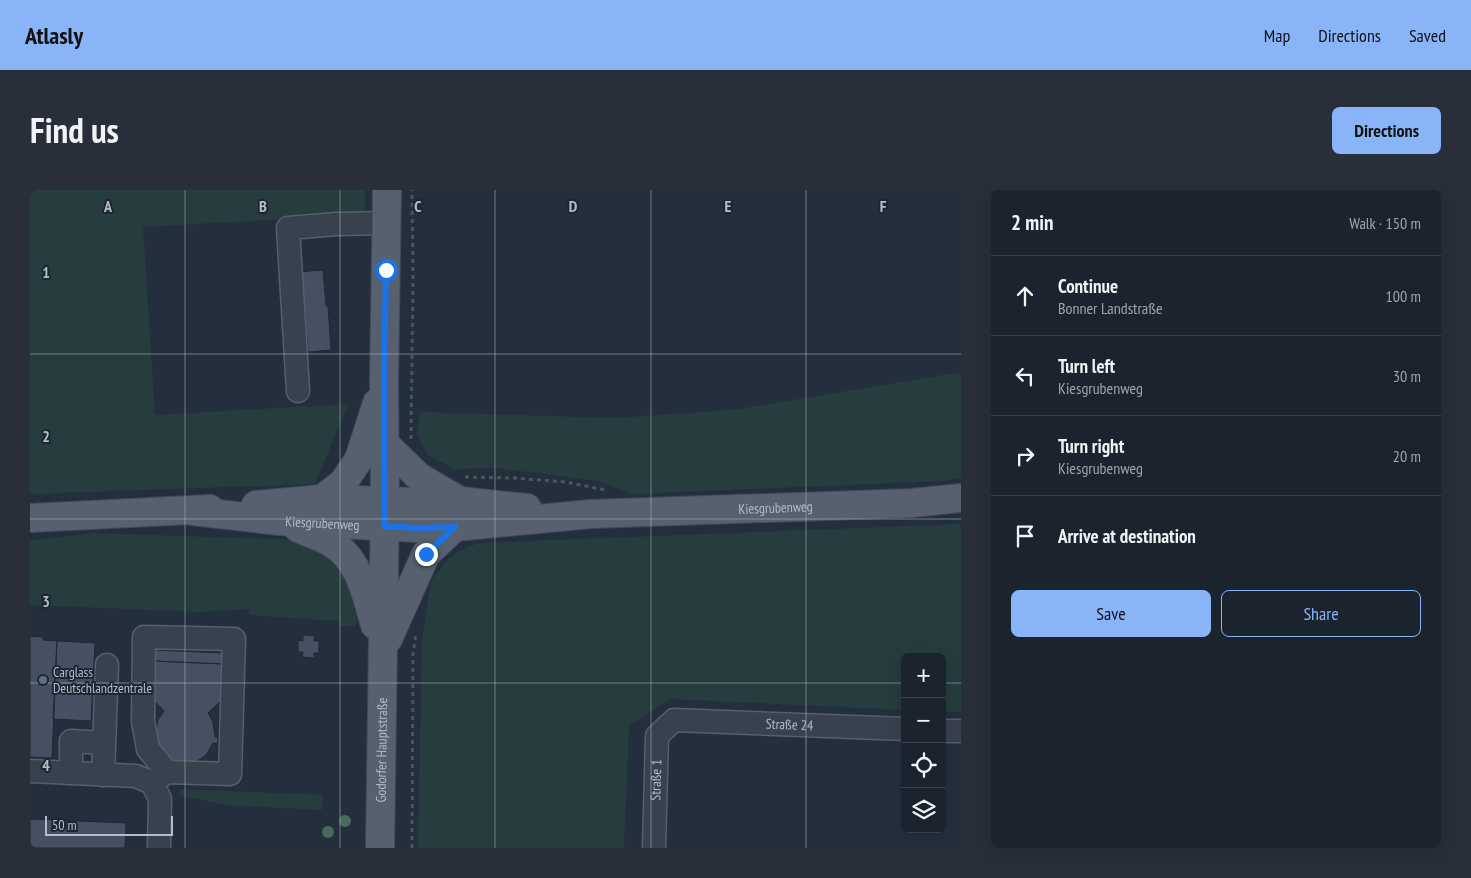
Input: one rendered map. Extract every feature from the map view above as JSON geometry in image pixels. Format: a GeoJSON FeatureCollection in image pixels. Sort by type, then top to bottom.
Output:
{"type":"FeatureCollection","features":[{"type":"Feature","properties":{"kind":"main road"},"geometry":{"type":"LineString","coordinates":[[384,382],[386,190]]}},
{"type":"Feature","properties":{"kind":"main road","name":"Godorfer Hauptstraße"},"geometry":{"type":"LineString","coordinates":[[380,848],[385,514],[384,382]]}},
{"type":"Feature","properties":{"kind":"main road","name":"Kiesgrubenweg"},"geometry":{"type":"LineString","coordinates":[[322,499],[343,483],[359,459],[384,382]]}},
{"type":"Feature","properties":{"kind":"main road"},"geometry":{"type":"LineString","coordinates":[[383,651],[426,554],[457,501],[419,477],[385,444]]}},
{"type":"Feature","properties":{"kind":"main road","name":"Kiesgrubenweg"},"geometry":{"type":"LineString","coordinates":[[192,511],[280,521],[385,514],[457,501],[591,514],[912,503],[961,498]]}},
{"type":"Feature","properties":{"kind":"main road","name":"Kiesgrubenweg"},"geometry":{"type":"LineString","coordinates":[[30,518],[192,511],[322,499],[385,514]]}},
{"type":"Feature","properties":{"kind":"main road","name":"Godorfer Hauptstraße"},"geometry":{"type":"LineString","coordinates":[[280,521],[331,542],[352,561],[364,587],[383,651]]}},
{"type":"Feature","properties":{"kind":"lane"},"geometry":{"type":"LineString","coordinates":[[298,391],[288,228],[337,224],[387,223]]}},
{"type":"Feature","properties":{"kind":"lane"},"geometry":{"type":"LineString","coordinates":[[30,772],[160,777],[230,774],[234,639],[144,637],[143,721],[148,749],[160,777],[159,848]]}},
{"type":"Feature","properties":{"kind":"lane"},"geometry":{"type":"LineString","coordinates":[[103,774],[107,665]]}},
{"type":"Feature","properties":{"kind":"lane","name":"Straße 24"},"geometry":{"type":"LineString","coordinates":[[674,720],[901,729]]}},
{"type":"Feature","properties":{"kind":"lane","name":"Straße 1"},"geometry":{"type":"LineString","coordinates":[[654,848],[657,736],[674,720]]}},
{"type":"Feature","properties":{"kind":"lane"},"geometry":{"type":"LineString","coordinates":[[946,731],[961,731]]}},
{"type":"Feature","properties":{"kind":"lane"},"geometry":{"type":"LineString","coordinates":[[71,773],[71,742],[104,743]]}},
{"type":"Feature","properties":{"kind":"path"},"geometry":{"type":"LineString","coordinates":[[457,501],[514,478],[566,482],[605,490],[625,513]]}},
{"type":"Feature","properties":{"kind":"green space"},"geometry":{"type":"Polygon","coordinates":[[[30,190],[365,190],[365,212],[337,216],[143,227],[155,415],[348,404],[315,484],[30,494],[30,190]]]}},
{"type":"Feature","properties":{"kind":"green space"},"geometry":{"type":"Polygon","coordinates":[[[961,372],[961,478],[944,481],[631,494],[598,481],[496,468],[454,469],[428,455],[417,435],[420,412],[614,418],[732,410],[961,372]]]}},
{"type":"Feature","properties":{"kind":"green space"},"geometry":{"type":"Polygon","coordinates":[[[961,524],[961,712],[946,711],[946,653],[901,653],[901,710],[671,699],[629,725],[624,848],[418,848],[422,639],[431,581],[447,560],[460,550],[479,543],[961,524]]]}},
{"type":"Feature","properties":{"kind":"green space"},"geometry":{"type":"Polygon","coordinates":[[[93,533],[301,540],[339,558],[357,599],[356,626],[340,626],[337,621],[249,615],[249,609],[198,612],[30,605],[30,541],[93,533]]]}},
{"type":"Feature","properties":{"kind":"green space"},"geometry":{"type":"Polygon","coordinates":[[[180,789],[323,795],[322,810],[227,805],[179,795],[180,789]]]}},
{"type":"Feature","properties":{"kind":"building"},"geometry":{"type":"Polygon","coordinates":[[[323,270],[331,350],[308,352],[304,303],[299,304],[297,272],[323,270]]]}},
{"type":"Feature","properties":{"kind":"building"},"geometry":{"type":"Polygon","coordinates":[[[303,635],[315,636],[314,641],[319,641],[319,653],[314,653],[314,658],[302,657],[303,652],[298,652],[298,640],[303,641],[303,635]]]}},
{"type":"Feature","properties":{"kind":"building","name":"Carglass Deutschlandzentrale"},"geometry":{"type":"Polygon","coordinates":[[[30,636],[43,637],[43,640],[57,641],[52,758],[30,757],[30,636]]]}},
{"type":"Feature","properties":{"kind":"building"},"geometry":{"type":"Polygon","coordinates":[[[57,641],[95,643],[91,721],[53,719],[57,641]]]}},
{"type":"Feature","properties":{"kind":"building"},"geometry":{"type":"Polygon","coordinates":[[[153,650],[224,653],[224,664],[153,661],[153,650]]]}},
{"type":"Feature","properties":{"kind":"building"},"geometry":{"type":"Polygon","coordinates":[[[153,661],[224,664],[222,700],[208,713],[213,722],[215,737],[218,738],[217,744],[213,743],[206,755],[196,762],[184,763],[172,760],[157,744],[155,732],[158,720],[164,711],[151,697],[153,661]]]}},
{"type":"Feature","properties":{"kind":"building"},"geometry":{"type":"Polygon","coordinates":[[[30,819],[126,823],[125,848],[30,848],[30,819]]]}},
{"type":"Feature","properties":{"kind":"place","name":"Carglass Deutschlandzentrale"},"geometry":{"type":"Point","coordinates":[43,680]}},
{"type":"Feature","properties":{"kind":"route"},"geometry":{"type":"LineString","coordinates":[[386,270],[384,382],[385,526],[417,528],[455,527],[426,554]]}}]}
